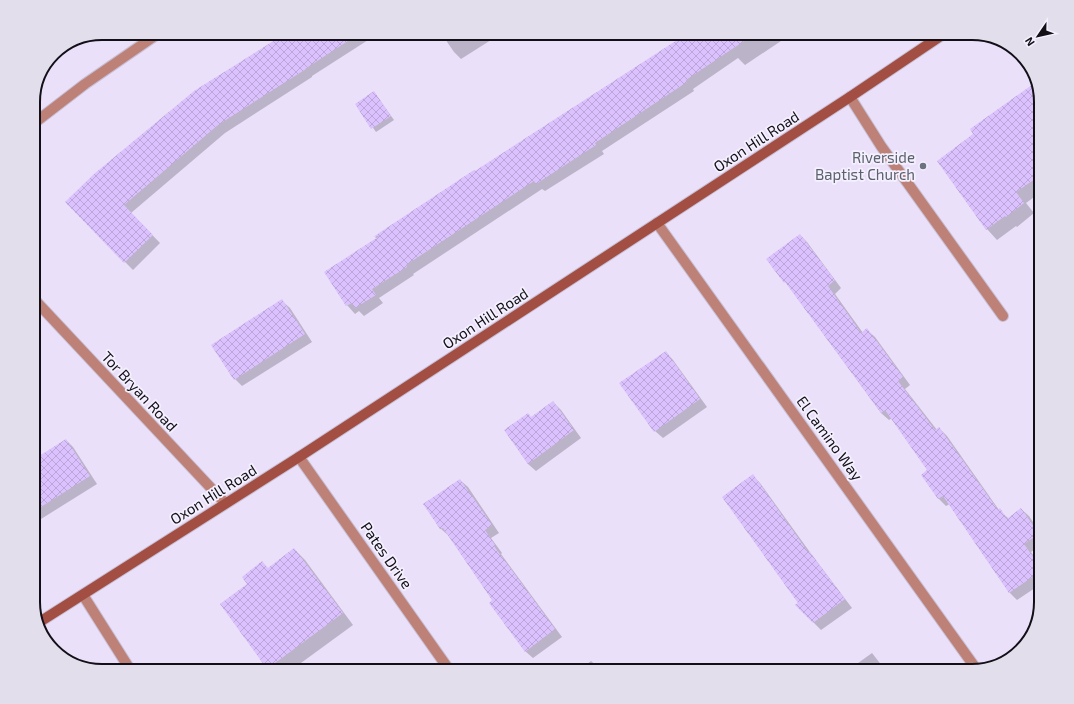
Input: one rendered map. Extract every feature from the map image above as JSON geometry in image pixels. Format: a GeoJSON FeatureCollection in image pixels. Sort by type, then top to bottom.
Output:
{"type":"FeatureCollection","features":[{"type":"Feature","properties":{"kind":"main road","name":"Oxon Hill Road"},"geometry":{"type":"LineString","coordinates":[[43,620],[299,457],[850,97],[935,40]]}},
{"type":"Feature","properties":{"kind":"street"},"geometry":{"type":"LineString","coordinates":[[40,119],[85,84],[149,40]]}},
{"type":"Feature","properties":{"kind":"street"},"geometry":{"type":"LineString","coordinates":[[850,97],[881,146],[1003,316]]}},
{"type":"Feature","properties":{"kind":"street","name":"El Camino Way"},"geometry":{"type":"LineString","coordinates":[[657,223],[973,664]]}},
{"type":"Feature","properties":{"kind":"street","name":"Tor Bryan Road"},"geometry":{"type":"LineString","coordinates":[[40,305],[225,503]]}},
{"type":"Feature","properties":{"kind":"street","name":"Pates Drive"},"geometry":{"type":"LineString","coordinates":[[299,457],[445,664]]}},
{"type":"Feature","properties":{"kind":"street"},"geometry":{"type":"LineString","coordinates":[[83,595],[127,664]]}},
{"type":"Feature","properties":{"kind":"building"},"geometry":{"type":"Polygon","coordinates":[[[275,40],[349,40],[218,125],[124,205],[153,235],[124,263],[65,202],[94,174],[194,91],[275,40]]]}},
{"type":"Feature","properties":{"kind":"building"},"geometry":{"type":"Polygon","coordinates":[[[677,40],[746,40],[686,80],[687,82],[595,143],[596,145],[536,184],[534,181],[406,265],[407,267],[372,289],[376,295],[355,308],[352,303],[346,306],[324,272],[381,235],[373,237],[474,170],[475,171],[677,40]]]}},
{"type":"Feature","properties":{"kind":"building"},"geometry":{"type":"Polygon","coordinates":[[[1032,85],[1034,102],[1034,180],[1016,192],[1024,203],[986,230],[937,161],[973,134],[970,129],[1032,85]]]}},
{"type":"Feature","properties":{"kind":"building"},"geometry":{"type":"Polygon","coordinates":[[[374,91],[391,116],[371,129],[355,104],[374,91]]]}},
{"type":"Feature","properties":{"kind":"building"},"geometry":{"type":"Polygon","coordinates":[[[800,234],[835,280],[828,286],[861,333],[867,328],[903,377],[898,381],[935,430],[939,427],[998,510],[1000,508],[1007,519],[1021,508],[1034,527],[1034,537],[1024,544],[1034,558],[1034,576],[1009,593],[943,496],[938,499],[921,475],[927,470],[885,410],[881,413],[785,282],[784,283],[766,259],[800,234]]]}},
{"type":"Feature","properties":{"kind":"building"},"geometry":{"type":"Polygon","coordinates":[[[282,299],[305,334],[234,380],[211,345],[282,299]]]}},
{"type":"Feature","properties":{"kind":"building"},"geometry":{"type":"Polygon","coordinates":[[[666,351],[700,399],[654,432],[619,383],[666,351]]]}},
{"type":"Feature","properties":{"kind":"building"},"geometry":{"type":"Polygon","coordinates":[[[553,401],[574,430],[528,464],[504,430],[528,413],[531,417],[553,401]]]}},
{"type":"Feature","properties":{"kind":"building"},"geometry":{"type":"Polygon","coordinates":[[[66,439],[90,476],[40,508],[40,456],[66,439]]]}},
{"type":"Feature","properties":{"kind":"building"},"geometry":{"type":"Polygon","coordinates":[[[753,474],[808,552],[809,551],[845,599],[813,623],[795,605],[798,603],[722,497],[753,474]]]}},
{"type":"Feature","properties":{"kind":"building"},"geometry":{"type":"Polygon","coordinates":[[[460,479],[492,525],[485,530],[495,545],[494,546],[555,629],[525,652],[489,603],[492,600],[443,528],[440,529],[423,504],[460,479]]]}},
{"type":"Feature","properties":{"kind":"building"},"geometry":{"type":"Polygon","coordinates":[[[294,548],[343,613],[274,664],[263,664],[220,604],[247,584],[242,577],[262,561],[268,568],[294,548]]]}},
{"type":"Feature","properties":{"kind":"place","name":"Riverside Baptist Church"},"geometry":{"type":"Point","coordinates":[923,166]}}]}
